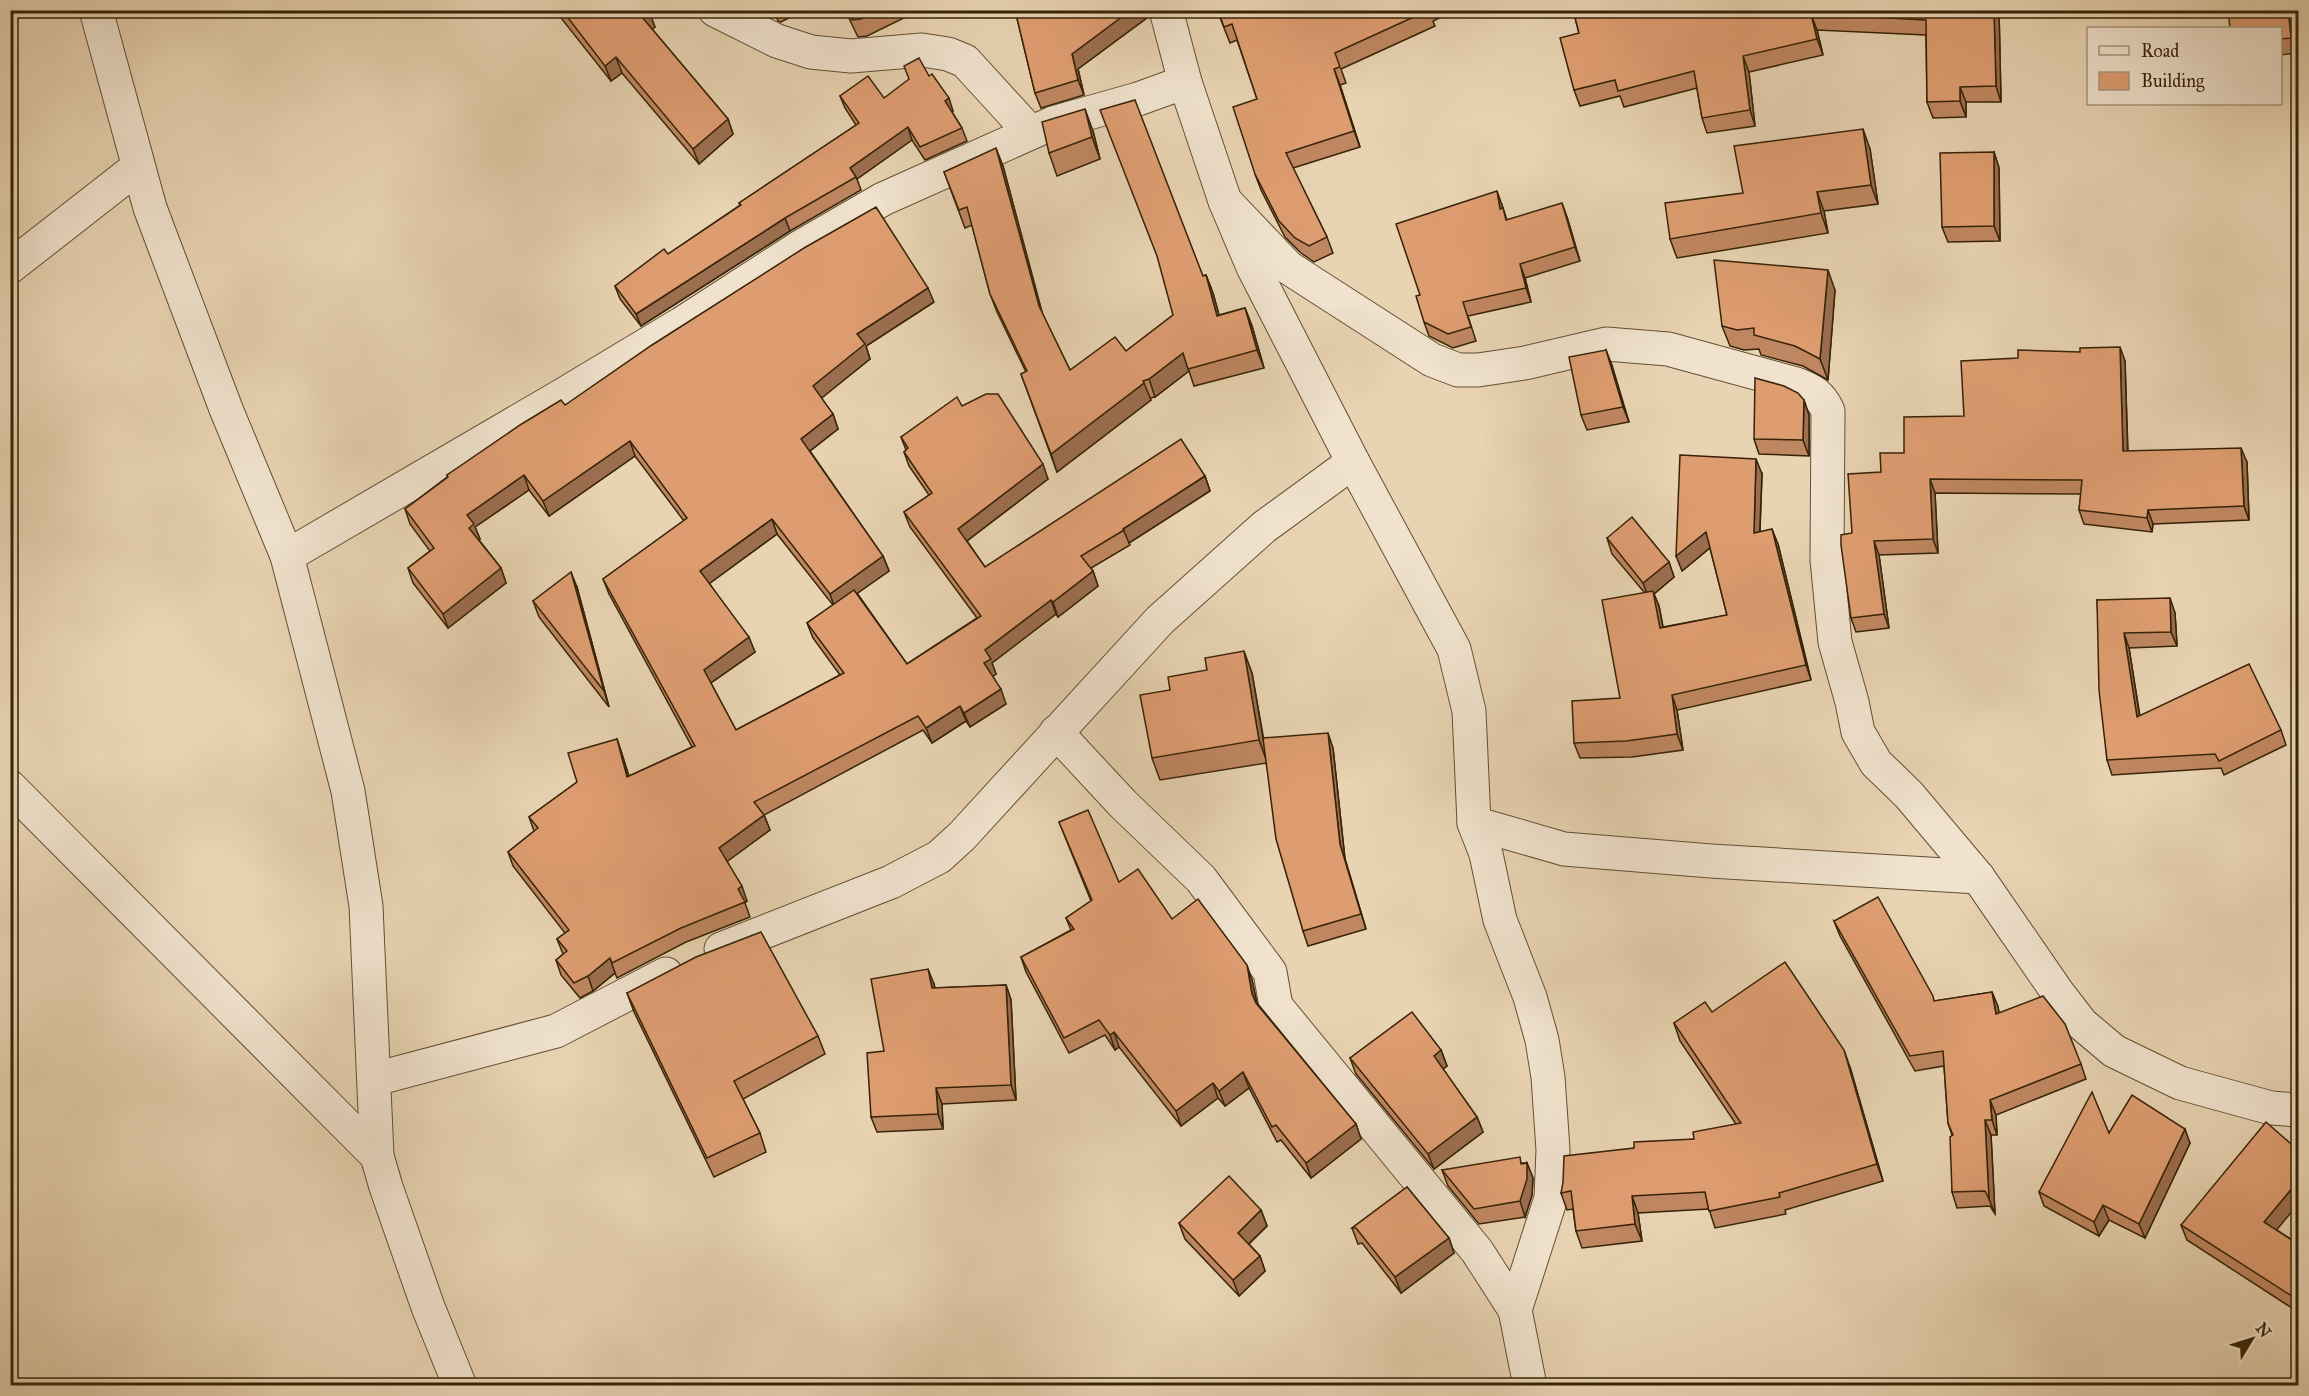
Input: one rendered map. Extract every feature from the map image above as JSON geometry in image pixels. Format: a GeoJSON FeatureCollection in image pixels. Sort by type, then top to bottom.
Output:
{"type":"FeatureCollection","features":[{"type":"Feature","properties":{"kind":"street"},"geometry":{"type":"LineString","coordinates":[[96,10],[150,208],[226,409],[286,556],[348,791],[366,906],[377,1156],[428,1307],[460,1386]]}},
{"type":"Feature","properties":{"kind":"street"},"geometry":{"type":"LineString","coordinates":[[715,10],[777,41],[811,52],[851,56],[922,50],[948,54],[965,61],[1030,132]]}},
{"type":"Feature","properties":{"kind":"street"},"geometry":{"type":"LineString","coordinates":[[1167,10],[1185,82],[1225,201],[1253,267],[1353,462],[1454,650],[1469,711],[1474,822],[1486,854],[1500,920],[1530,998],[1542,1040],[1548,1077],[1554,1150],[1551,1198],[1515,1311]]}},
{"type":"Feature","properties":{"kind":"street"},"geometry":{"type":"LineString","coordinates":[[286,556],[561,396],[681,324],[800,247],[883,200],[1053,123],[1138,99],[1185,82]]}},
{"type":"Feature","properties":{"kind":"street"},"geometry":{"type":"LineString","coordinates":[[10,267],[138,166]]}},
{"type":"Feature","properties":{"kind":"street"},"geometry":{"type":"LineString","coordinates":[[1225,201],[1289,268],[1432,360],[1458,370],[1478,370],[1526,363],[1606,344],[1668,349],[1796,384],[1822,399],[1828,411],[1828,572],[1835,642],[1858,732],[1876,763],[1909,795],[1978,877],[2082,1024],[2114,1051],[2180,1083],[2271,1108],[2298,1110]]}},
{"type":"Feature","properties":{"kind":"street"},"geometry":{"type":"LineString","coordinates":[[375,1079],[556,1031],[695,959],[891,882],[939,857],[962,836],[1160,620],[1264,527],[1353,462]]}},
{"type":"Feature","properties":{"kind":"street"},"geometry":{"type":"LineString","coordinates":[[1056,732],[1123,804],[1201,879],[1270,972],[1276,1006],[1477,1251],[1515,1311],[1530,1386]]}},
{"type":"Feature","properties":{"kind":"street"},"geometry":{"type":"LineString","coordinates":[[10,787],[377,1156]]}},
{"type":"Feature","properties":{"kind":"street"},"geometry":{"type":"LineString","coordinates":[[1474,822],[1564,849],[1735,863],[1978,877]]}},
{"type":"Feature","properties":{"kind":"building"},"geometry":{"type":"Polygon","coordinates":[[[562,10],[648,10],[642,17],[728,119],[693,149],[616,57],[605,66],[562,10]]]}},
{"type":"Feature","properties":{"kind":"building"},"geometry":{"type":"Polygon","coordinates":[[[847,10],[879,10],[861,19],[852,20],[847,10]]]}},
{"type":"Feature","properties":{"kind":"building"},"geometry":{"type":"Polygon","coordinates":[[[1015,10],[1131,10],[1072,54],[1078,80],[1035,93],[1015,10]]]}},
{"type":"Feature","properties":{"kind":"building"},"geometry":{"type":"Polygon","coordinates":[[[1218,10],[1429,10],[1335,53],[1340,67],[1334,69],[1354,131],[1286,153],[1327,237],[1309,246],[1295,238],[1279,221],[1255,174],[1233,107],[1257,99],[1232,24],[1224,27],[1218,10]]]}},
{"type":"Feature","properties":{"kind":"building"},"geometry":{"type":"Polygon","coordinates":[[[1573,10],[1994,10],[1996,86],[1960,87],[1960,101],[1927,102],[1926,20],[1811,14],[1817,39],[1743,56],[1750,110],[1702,118],[1694,71],[1618,91],[1615,80],[1574,90],[1560,38],[1579,33],[1573,10]]]}},
{"type":"Feature","properties":{"kind":"building"},"geometry":{"type":"Polygon","coordinates":[[[2228,10],[2288,10],[2291,38],[2282,39],[2282,27],[2230,27],[2228,10]]]}},
{"type":"Feature","properties":{"kind":"building"},"geometry":{"type":"Polygon","coordinates":[[[919,58],[929,76],[932,74],[949,98],[945,101],[962,128],[920,147],[908,127],[850,168],[856,177],[785,218],[636,314],[615,286],[664,249],[668,254],[741,205],[739,203],[859,123],[840,96],[868,76],[884,98],[909,79],[904,66],[919,58]]]}},
{"type":"Feature","properties":{"kind":"building"},"geometry":{"type":"Polygon","coordinates":[[[1135,100],[1203,276],[1206,275],[1217,316],[1245,308],[1257,350],[1188,369],[1183,353],[1149,379],[1143,381],[1144,383],[1051,454],[1021,374],[1027,371],[990,294],[967,207],[959,210],[944,172],[996,148],[1039,306],[1070,370],[1115,337],[1126,351],[1173,315],[1157,256],[1100,110],[1135,100]]]}},
{"type":"Feature","properties":{"kind":"building"},"geometry":{"type":"Polygon","coordinates":[[[1085,109],[1092,137],[1049,153],[1042,122],[1085,109]]]}},
{"type":"Feature","properties":{"kind":"building"},"geometry":{"type":"Polygon","coordinates":[[[1863,129],[1871,185],[1817,192],[1821,213],[1670,239],[1665,203],[1743,193],[1734,146],[1863,129]]]}},
{"type":"Feature","properties":{"kind":"building"},"geometry":{"type":"Polygon","coordinates":[[[1994,152],[1994,226],[1942,227],[1940,153],[1994,152]]]}},
{"type":"Feature","properties":{"kind":"building"},"geometry":{"type":"Polygon","coordinates":[[[1497,191],[1500,209],[1503,208],[1506,220],[1562,203],[1575,247],[1520,264],[1526,288],[1463,302],[1471,327],[1448,334],[1424,322],[1416,296],[1420,295],[1396,224],[1497,191]]]}},
{"type":"Feature","properties":{"kind":"building"},"geometry":{"type":"Polygon","coordinates":[[[876,207],[928,288],[857,334],[865,344],[813,386],[833,414],[801,439],[883,556],[830,594],[772,519],[700,571],[749,637],[704,670],[736,730],[844,673],[807,623],[854,590],[907,664],[981,616],[904,512],[932,493],[904,452],[908,448],[901,437],[957,397],[962,406],[986,394],[998,394],[1043,464],[958,529],[985,567],[1181,439],[1205,476],[1081,556],[1093,571],[985,650],[991,659],[984,663],[1001,689],[964,713],[960,706],[926,728],[918,716],[754,802],[764,815],[719,848],[742,886],[738,889],[745,902],[681,928],[612,963],[610,958],[588,976],[574,983],[556,960],[567,951],[557,939],[569,930],[508,852],[538,828],[529,817],[577,782],[568,753],[617,739],[627,777],[695,746],[603,579],[687,518],[630,441],[543,501],[524,475],[467,515],[474,524],[469,528],[501,568],[443,614],[408,568],[434,548],[405,509],[448,477],[447,475],[520,425],[561,400],[565,405],[652,345],[804,248],[876,207]]]}},
{"type":"Feature","properties":{"kind":"building"},"geometry":{"type":"Polygon","coordinates":[[[1714,260],[1828,270],[1820,359],[1795,346],[1754,335],[1754,328],[1737,330],[1722,326],[1714,260]]]}},
{"type":"Feature","properties":{"kind":"building"},"geometry":{"type":"Polygon","coordinates":[[[2120,347],[2123,451],[2241,448],[2244,506],[2148,510],[2147,518],[2079,510],[2082,480],[1930,479],[1933,539],[1874,541],[1884,614],[1851,618],[1841,545],[1841,535],[1852,533],[1848,474],[1881,472],[1880,453],[1904,453],[1904,417],[1964,416],[1961,361],[2018,358],[2018,350],[2080,352],[2080,348],[2120,347]]]}},
{"type":"Feature","properties":{"kind":"building"},"geometry":{"type":"Polygon","coordinates":[[[1606,350],[1623,407],[1581,415],[1569,357],[1606,350]]]}},
{"type":"Feature","properties":{"kind":"building"},"geometry":{"type":"Polygon","coordinates":[[[1755,378],[1784,386],[1798,393],[1804,400],[1803,440],[1754,439],[1755,378]]]}},
{"type":"Feature","properties":{"kind":"building"},"geometry":{"type":"Polygon","coordinates":[[[1680,455],[1756,459],[1754,533],[1772,529],[1806,665],[1672,695],[1677,734],[1626,741],[1574,743],[1572,701],[1620,698],[1602,600],[1653,591],[1660,628],[1727,615],[1706,532],[1676,556],[1680,455]]]}},
{"type":"Feature","properties":{"kind":"building"},"geometry":{"type":"Polygon","coordinates":[[[1632,517],[1669,562],[1643,583],[1607,538],[1632,517]]]}},
{"type":"Feature","properties":{"kind":"building"},"geometry":{"type":"Polygon","coordinates":[[[571,572],[604,691],[533,601],[571,572]]]}},
{"type":"Feature","properties":{"kind":"building"},"geometry":{"type":"Polygon","coordinates":[[[2170,598],[2171,632],[2124,633],[2137,717],[2249,664],[2281,730],[2219,761],[2215,754],[2107,760],[2099,690],[2097,600],[2170,598]]]}},
{"type":"Feature","properties":{"kind":"building"},"geometry":{"type":"Polygon","coordinates":[[[1244,651],[1259,740],[1152,758],[1140,695],[1170,690],[1168,677],[1207,670],[1205,658],[1244,651]]]}},
{"type":"Feature","properties":{"kind":"building"},"geometry":{"type":"Polygon","coordinates":[[[1328,733],[1340,844],[1361,914],[1303,931],[1276,839],[1263,738],[1328,733]]]}},
{"type":"Feature","properties":{"kind":"building"},"geometry":{"type":"Polygon","coordinates":[[[1088,810],[1119,882],[1138,869],[1172,919],[1198,899],[1247,965],[1252,994],[1256,1003],[1356,1124],[1306,1163],[1276,1125],[1272,1127],[1243,1072],[1219,1091],[1213,1083],[1176,1111],[1114,1032],[1110,1035],[1099,1020],[1064,1038],[1021,957],[1074,929],[1066,918],[1092,900],[1059,822],[1088,810]]]}},
{"type":"Feature","properties":{"kind":"building"},"geometry":{"type":"Polygon","coordinates":[[[1878,897],[1934,1001],[1992,992],[1996,1014],[2043,996],[2065,1024],[2081,1064],[1990,1100],[1992,1120],[1985,1120],[1989,1199],[1985,1191],[1952,1192],[1950,1137],[1953,1135],[1948,1123],[1943,1051],[1910,1056],[1834,921],[1878,897]]]}},
{"type":"Feature","properties":{"kind":"building"},"geometry":{"type":"Polygon","coordinates":[[[761,932],[818,1036],[734,1081],[760,1133],[707,1158],[627,993],[696,957],[761,932]]]}},
{"type":"Feature","properties":{"kind":"building"},"geometry":{"type":"Polygon","coordinates":[[[1785,962],[1844,1050],[1877,1164],[1779,1193],[1780,1197],[1709,1211],[1705,1192],[1632,1196],[1635,1224],[1576,1231],[1571,1191],[1561,1193],[1564,1156],[1634,1148],[1634,1142],[1694,1139],[1693,1132],[1741,1123],[1674,1023],[1705,1002],[1712,1012],[1785,962]]]}},
{"type":"Feature","properties":{"kind":"building"},"geometry":{"type":"Polygon","coordinates":[[[928,969],[932,988],[1006,985],[1011,1085],[936,1088],[938,1114],[871,1117],[867,1053],[884,1051],[871,979],[928,969]]]}},
{"type":"Feature","properties":{"kind":"building"},"geometry":{"type":"Polygon","coordinates":[[[1412,1012],[1441,1050],[1434,1056],[1477,1117],[1428,1154],[1350,1058],[1412,1012]]]}},
{"type":"Feature","properties":{"kind":"building"},"geometry":{"type":"Polygon","coordinates":[[[2092,1092],[2109,1133],[2132,1095],[2185,1129],[2139,1224],[2103,1205],[2094,1222],[2039,1192],[2092,1092]]]}},
{"type":"Feature","properties":{"kind":"building"},"geometry":{"type":"Polygon","coordinates":[[[2266,1122],[2298,1150],[2298,1181],[2264,1222],[2298,1244],[2298,1300],[2181,1225],[2266,1122]]]}},
{"type":"Feature","properties":{"kind":"building"},"geometry":{"type":"Polygon","coordinates":[[[1520,1157],[1521,1164],[1527,1163],[1527,1179],[1520,1201],[1474,1209],[1442,1170],[1520,1157]]]}},
{"type":"Feature","properties":{"kind":"building"},"geometry":{"type":"Polygon","coordinates":[[[1229,1176],[1261,1210],[1238,1233],[1260,1256],[1233,1280],[1179,1223],[1229,1176]]]}},
{"type":"Feature","properties":{"kind":"building"},"geometry":{"type":"Polygon","coordinates":[[[1407,1187],[1449,1238],[1395,1277],[1356,1228],[1352,1228],[1407,1187]]]}}]}
